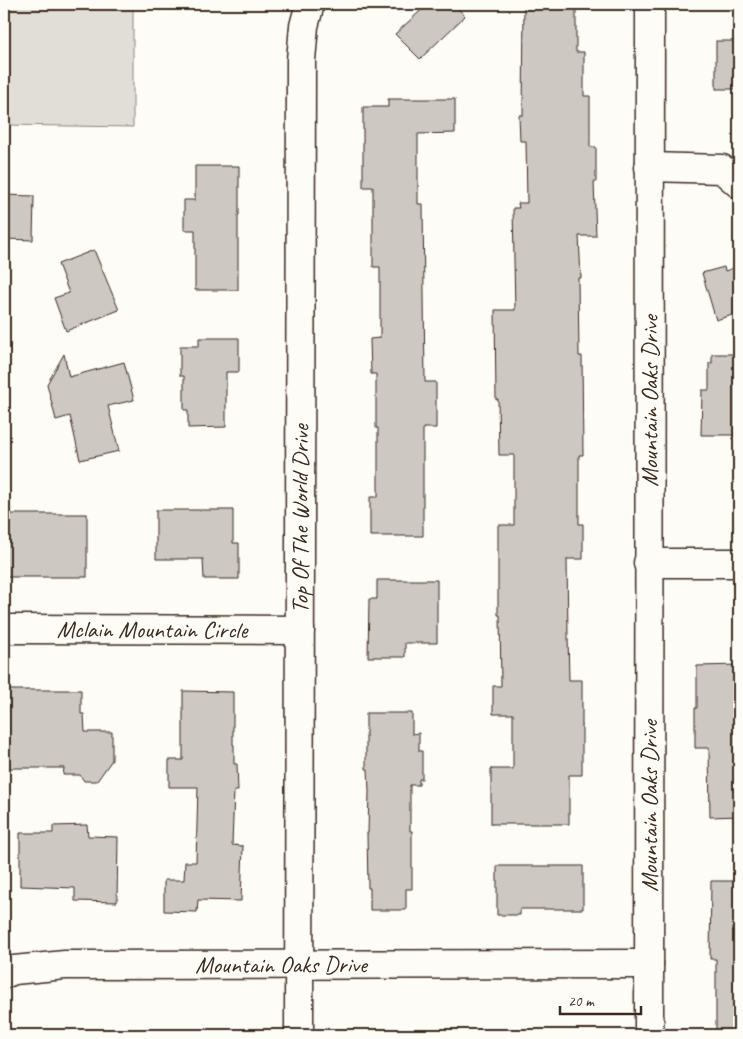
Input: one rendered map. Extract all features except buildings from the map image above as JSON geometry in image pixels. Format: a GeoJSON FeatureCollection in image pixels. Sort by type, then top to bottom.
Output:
{"type":"FeatureCollection","features":[{"type":"Feature","properties":{"kind":"street","name":"Top Of The World Drive"},"geometry":{"type":"LineString","coordinates":[[299,1035],[301,60],[304,26],[310,4]]}},
{"type":"Feature","properties":{"kind":"street","name":"Mountain Oaks Drive"},"geometry":{"type":"LineString","coordinates":[[4,974],[14,970],[65,965],[649,964],[650,4]]}},
{"type":"Feature","properties":{"kind":"street"},"geometry":{"type":"LineString","coordinates":[[650,168],[722,169],[739,184]]}},
{"type":"Feature","properties":{"kind":"street"},"geometry":{"type":"LineString","coordinates":[[648,563],[739,563]]}},
{"type":"Feature","properties":{"kind":"street","name":"Mclain Mountain Circle"},"geometry":{"type":"LineString","coordinates":[[4,629],[300,630]]}},
{"type":"Feature","properties":{"kind":"street"},"geometry":{"type":"LineString","coordinates":[[649,964],[649,1035]]}},
{"type":"Feature","properties":{"kind":"shaded area"},"geometry":{"type":"Polygon","coordinates":[[[4,4],[133,4],[133,127],[4,125],[4,4]]]}}]}
